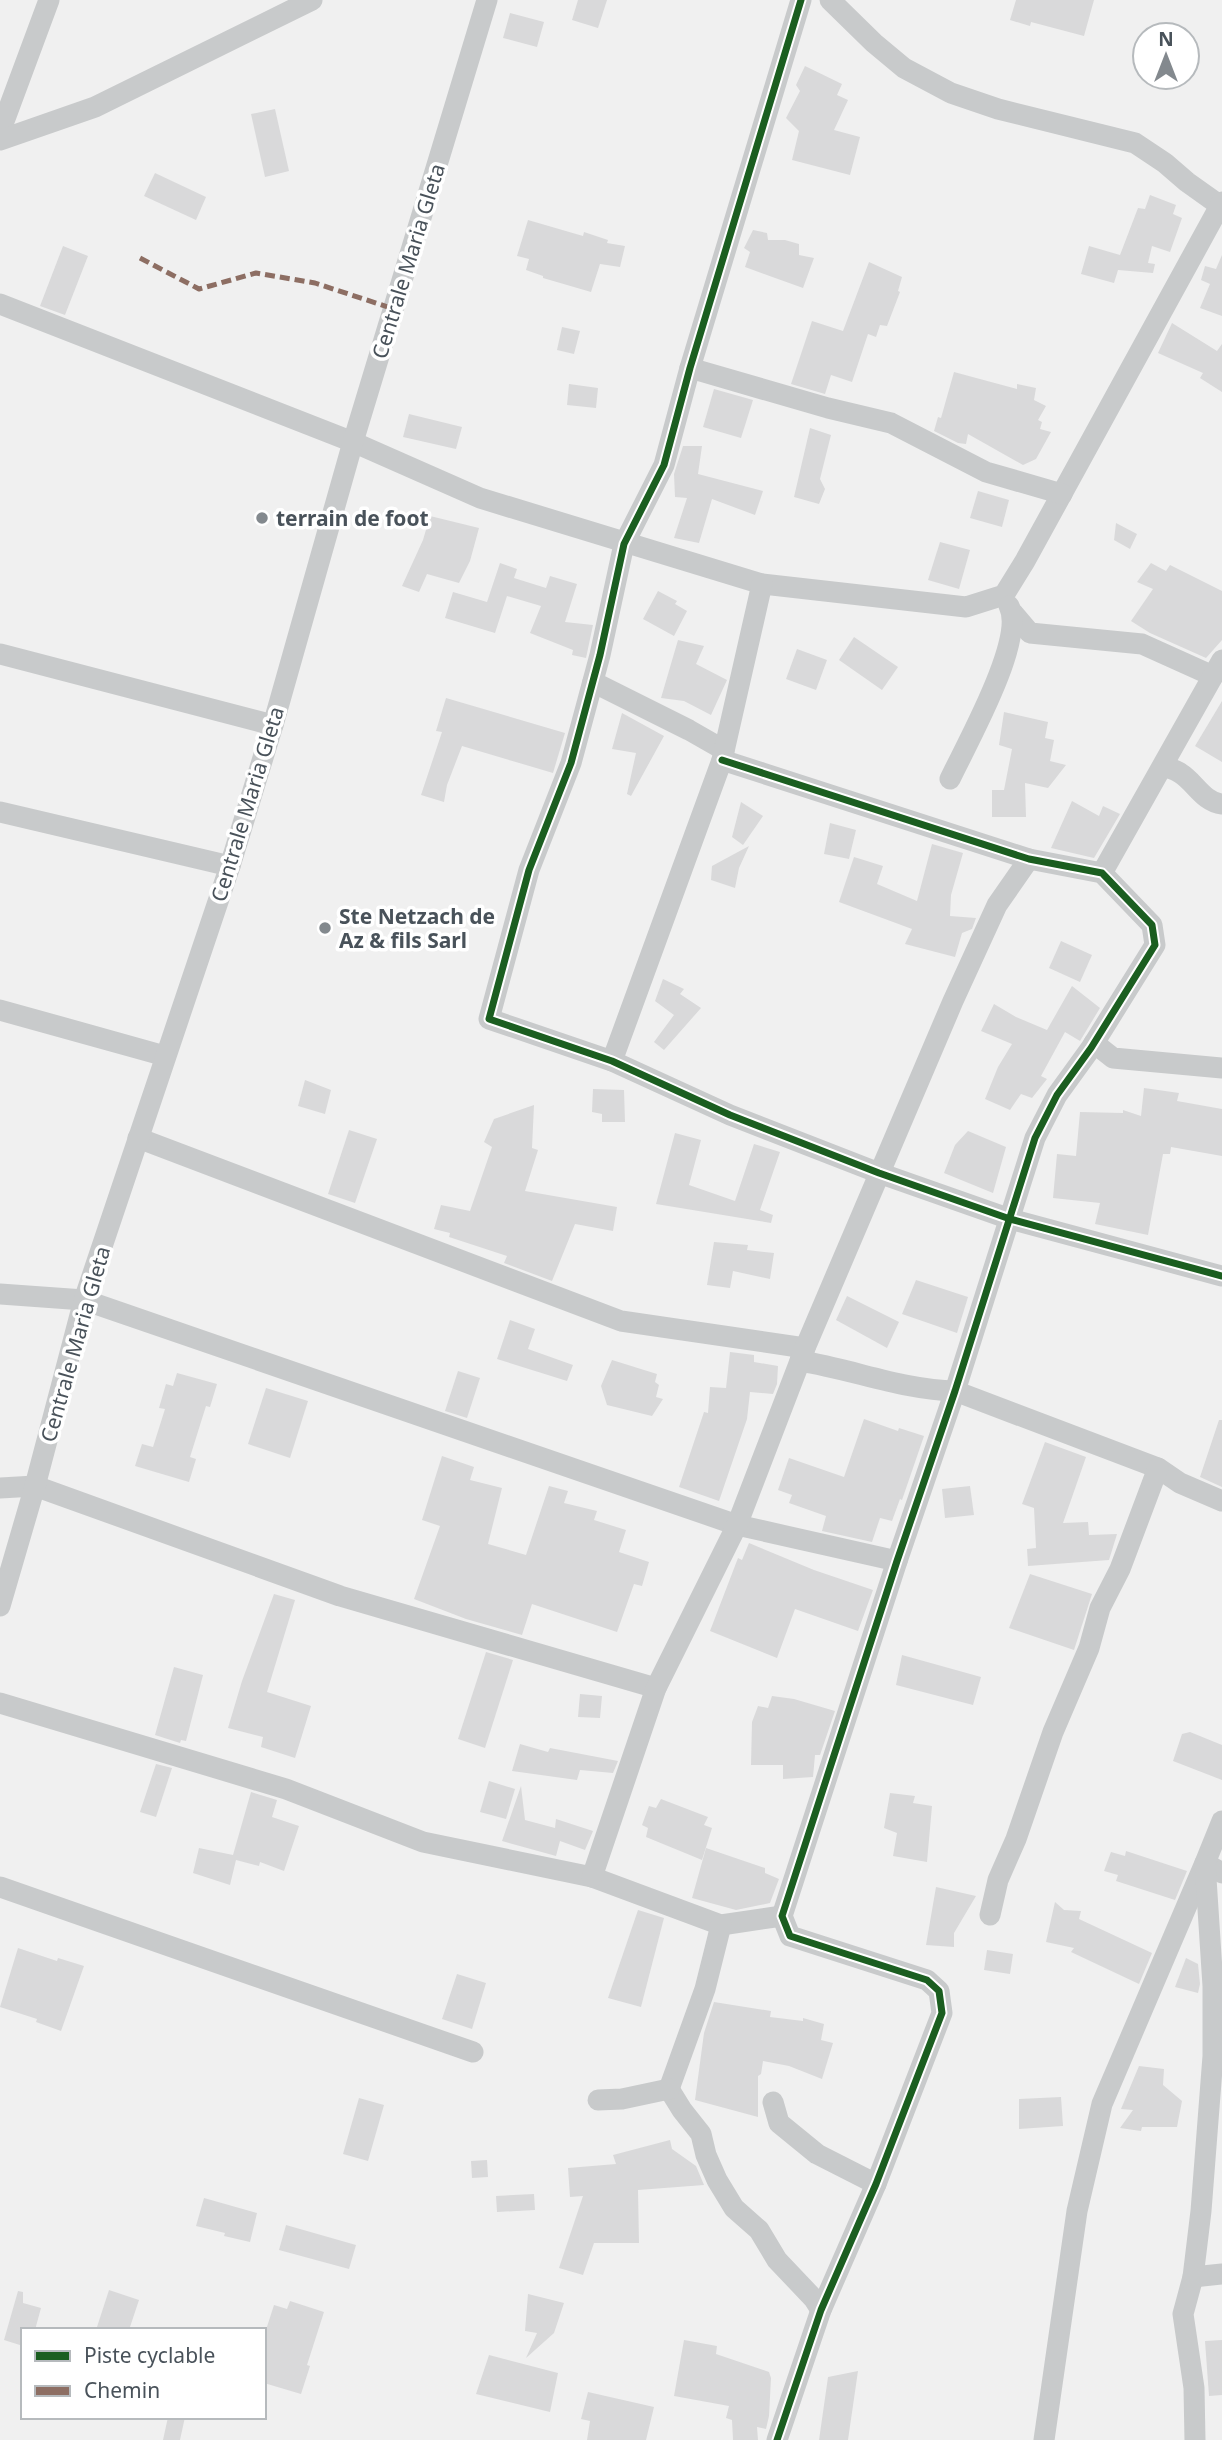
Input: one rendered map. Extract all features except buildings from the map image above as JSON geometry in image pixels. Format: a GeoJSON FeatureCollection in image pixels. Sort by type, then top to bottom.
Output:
{"type":"FeatureCollection","features":[{"type":"Feature","properties":{"kind":"street"},"geometry":{"type":"LineString","coordinates":[[0,132],[49,0]]}},
{"type":"Feature","properties":{"kind":"street"},"geometry":{"type":"LineString","coordinates":[[0,140],[95,107],[312,0]]}},
{"type":"Feature","properties":{"kind":"street","name":"Centrale Maria Gleta"},"geometry":{"type":"LineString","coordinates":[[0,1606],[36,1486],[84,1300],[230,866],[353,442],[488,0]]}},
{"type":"Feature","properties":{"kind":"street"},"geometry":{"type":"LineString","coordinates":[[802,0],[690,368],[664,465],[624,544],[593,682],[571,763],[529,870],[489,1019],[612,1062],[730,1115],[878,1173],[1010,1219],[1222,1276]]}},
{"type":"Feature","properties":{"kind":"street"},"geometry":{"type":"LineString","coordinates":[[830,0],[904,68],[951,93],[998,109],[1135,143],[1221,205],[1025,561],[1008,604],[1012,637],[994,687],[950,779]]}},
{"type":"Feature","properties":{"kind":"street"},"geometry":{"type":"LineString","coordinates":[[0,304],[353,442],[480,498],[624,544],[762,584],[966,607],[1008,604]]}},
{"type":"Feature","properties":{"kind":"street"},"geometry":{"type":"LineString","coordinates":[[690,368],[828,408],[891,423],[986,472],[1062,494]]}},
{"type":"Feature","properties":{"kind":"street"},"geometry":{"type":"LineString","coordinates":[[612,1062],[723,755],[762,584]]}},
{"type":"Feature","properties":{"kind":"street"},"geometry":{"type":"LineString","coordinates":[[1008,604],[1030,633],[1142,644],[1218,668],[1102,873]]}},
{"type":"Feature","properties":{"kind":"street"},"geometry":{"type":"LineString","coordinates":[[0,654],[272,725]]}},
{"type":"Feature","properties":{"kind":"street"},"geometry":{"type":"LineString","coordinates":[[593,682],[689,730],[723,755],[1029,859],[1102,873],[1153,925],[1155,945],[1058,1095],[1035,1138],[956,1391],[897,1560],[782,1916],[790,1936],[927,1980],[939,1991],[942,2013],[876,2185],[821,2310],[777,2440]]}},
{"type":"Feature","properties":{"kind":"street"},"geometry":{"type":"LineString","coordinates":[[1164,766],[1182,773],[1200,793],[1222,804]]}},
{"type":"Feature","properties":{"kind":"street"},"geometry":{"type":"LineString","coordinates":[[0,812],[230,866]]}},
{"type":"Feature","properties":{"kind":"street"},"geometry":{"type":"LineString","coordinates":[[592,1877],[656,1688],[737,1525],[803,1354],[878,1173],[996,905],[1029,859]]}},
{"type":"Feature","properties":{"kind":"street"},"geometry":{"type":"LineString","coordinates":[[0,1010],[165,1056]]}},
{"type":"Feature","properties":{"kind":"street"},"geometry":{"type":"LineString","coordinates":[[1094,1043],[1113,1058],[1222,1068]]}},
{"type":"Feature","properties":{"kind":"street"},"geometry":{"type":"LineString","coordinates":[[138,1138],[621,1321],[803,1354],[831,1366],[926,1391],[956,1391],[1158,1468],[1180,1483],[1222,1502]]}},
{"type":"Feature","properties":{"kind":"street"},"geometry":{"type":"LineString","coordinates":[[0,1294],[84,1300],[737,1525],[897,1560]]}},
{"type":"Feature","properties":{"kind":"street"},"geometry":{"type":"LineString","coordinates":[[990,1915],[998,1880],[1016,1839],[1053,1732],[1089,1647],[1100,1608],[1121,1569],[1158,1468]]}},
{"type":"Feature","properties":{"kind":"street"},"geometry":{"type":"LineString","coordinates":[[0,1488],[36,1486],[340,1596],[656,1688]]}},
{"type":"Feature","properties":{"kind":"street"},"geometry":{"type":"LineString","coordinates":[[0,1703],[286,1790],[423,1842],[592,1877],[721,1924],[782,1916]]}},
{"type":"Feature","properties":{"kind":"street"},"geometry":{"type":"LineString","coordinates":[[1195,2440],[1194,2388],[1183,2314],[1192,2277],[1216,2088],[1213,2056],[1213,1868],[1222,1821]]}},
{"type":"Feature","properties":{"kind":"street"},"geometry":{"type":"LineString","coordinates":[[1044,2440],[1077,2211],[1102,2104],[1213,1868]]}},
{"type":"Feature","properties":{"kind":"street"},"geometry":{"type":"LineString","coordinates":[[0,1887],[473,2052]]}},
{"type":"Feature","properties":{"kind":"street"},"geometry":{"type":"LineString","coordinates":[[721,1924],[705,1989],[669,2089],[681,2110],[701,2134],[706,2155],[717,2180],[734,2208],[759,2230],[776,2260],[814,2299],[821,2310]]}},
{"type":"Feature","properties":{"kind":"street"},"geometry":{"type":"LineString","coordinates":[[598,2099],[622,2099],[669,2089]]}},
{"type":"Feature","properties":{"kind":"street"},"geometry":{"type":"LineString","coordinates":[[773,2102],[779,2123],[817,2154],[876,2185]]}},
{"type":"Feature","properties":{"kind":"street"},"geometry":{"type":"LineString","coordinates":[[1192,2277],[1222,2274]]}},
{"type":"Feature","properties":{"kind":"marked path"},"geometry":{"type":"LineString","coordinates":[[140,258],[199,289],[256,273],[315,283],[394,309]]}},
{"type":"Feature","properties":{"kind":"cycle path"},"geometry":{"type":"LineString","coordinates":[[801,0],[690,368],[664,465],[624,544],[600,655],[571,763],[529,870],[489,1019],[612,1061],[730,1115],[879,1173],[1010,1219],[1222,1276]]}},
{"type":"Feature","properties":{"kind":"cycle path"},"geometry":{"type":"LineString","coordinates":[[722,760],[1029,859],[1102,873],[1152,925],[1155,945],[1091,1048],[1057,1095],[1035,1138],[955,1391],[782,1916],[790,1936],[927,1980],[939,1991],[942,2013],[876,2184],[821,2310],[777,2440]]}},
{"type":"Feature","properties":{"kind":"place","name":"terrain de foot"},"geometry":{"type":"Point","coordinates":[262,518]}},
{"type":"Feature","properties":{"kind":"place","name":"Ste Netzach de Az & fils Sarl"},"geometry":{"type":"Point","coordinates":[325,928]}}]}
